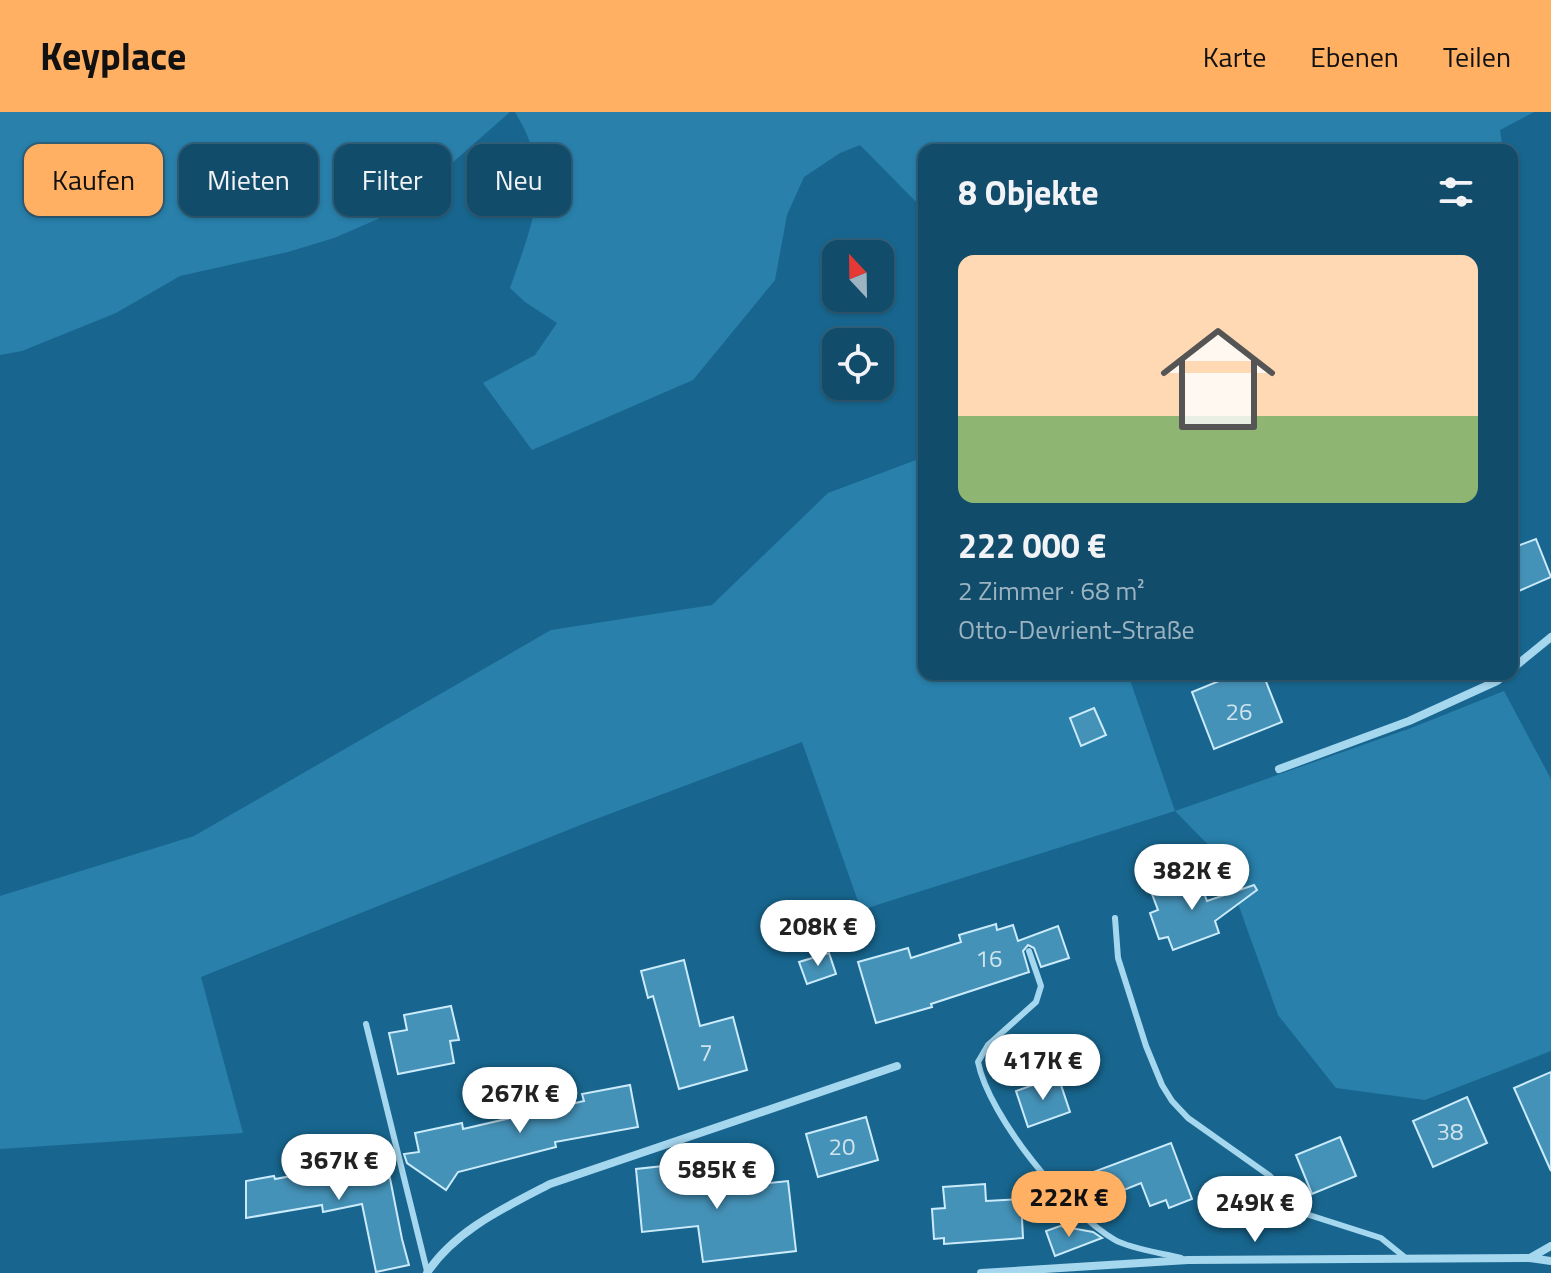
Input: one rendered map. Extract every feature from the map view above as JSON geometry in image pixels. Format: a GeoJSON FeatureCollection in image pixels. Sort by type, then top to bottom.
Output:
{"type":"FeatureCollection","features":[{"type":"Feature","properties":{"kind":"street"},"geometry":{"type":"LineString","coordinates":[[1518,664],[1551,637]]}},
{"type":"Feature","properties":{"kind":"street"},"geometry":{"type":"LineString","coordinates":[[1279,769],[1409,721],[1498,680]]}},
{"type":"Feature","properties":{"kind":"street"},"geometry":{"type":"LineString","coordinates":[[427,1272],[464,1234],[497,1212],[550,1184],[897,1066]]}},
{"type":"Feature","properties":{"kind":"street"},"geometry":{"type":"LineString","coordinates":[[1530,1258],[1551,1246]]}},
{"type":"Feature","properties":{"kind":"street"},"geometry":{"type":"LineString","coordinates":[[981,1273],[1188,1260],[1530,1258],[1551,1261]]}},
{"type":"Feature","properties":{"kind":"lane"},"geometry":{"type":"LineString","coordinates":[[1115,918],[1118,958],[1146,1046],[1172,1101],[1188,1118],[1270,1176],[1306,1214],[1381,1238],[1407,1259]]}},
{"type":"Feature","properties":{"kind":"lane"},"geometry":{"type":"LineString","coordinates":[[1029,951],[1041,986],[1036,1002],[1023,1017],[988,1045],[978,1062],[982,1081],[999,1115],[1064,1199],[1117,1241],[1188,1260]]}},
{"type":"Feature","properties":{"kind":"lane"},"geometry":{"type":"LineString","coordinates":[[366,1024],[427,1272]]}},
{"type":"Feature","properties":{"kind":"shaded area"},"geometry":{"type":"Polygon","coordinates":[[[0,112],[510,112],[474,144],[467,144],[467,150],[451,164],[451,144],[334,144],[334,216],[382,216],[378,219],[334,238],[288,252],[180,276],[116,313],[22,351],[0,355],[0,112]]]}},
{"type":"Feature","properties":{"kind":"shaded area"},"geometry":{"type":"Polygon","coordinates":[[[515,112],[1534,112],[1500,130],[1502,144],[918,144],[918,204],[860,145],[840,153],[804,177],[787,215],[775,280],[693,380],[532,450],[483,383],[535,355],[557,323],[510,288],[533,216],[571,216],[571,144],[530,144],[515,112]]]}},
{"type":"Feature","properties":{"kind":"shaded area"},"geometry":{"type":"Polygon","coordinates":[[[918,459],[918,680],[1130,680],[1175,811],[861,910],[802,742],[588,822],[201,977],[243,1133],[0,1149],[0,896],[194,836],[551,630],[712,605],[828,493],[918,459]]]}},
{"type":"Feature","properties":{"kind":"shaded area"},"geometry":{"type":"Polygon","coordinates":[[[1504,691],[1551,779],[1551,1051],[1425,1100],[1336,1088],[1278,1015],[1222,859],[1175,811],[1411,728],[1504,691]]]}},
{"type":"Feature","properties":{"kind":"building"},"geometry":{"type":"Polygon","coordinates":[[[1536,539],[1551,577],[1518,591],[1518,546],[1536,539]]]}},
{"type":"Feature","properties":{"kind":"building"},"geometry":{"type":"Polygon","coordinates":[[[1221,680],[1265,680],[1282,722],[1214,749],[1192,692],[1221,680]]]}},
{"type":"Feature","properties":{"kind":"building"},"geometry":{"type":"Polygon","coordinates":[[[1094,708],[1106,735],[1081,746],[1070,718],[1094,708]]]}},
{"type":"Feature","properties":{"kind":"building"},"geometry":{"type":"Polygon","coordinates":[[[1198,877],[1207,901],[1254,885],[1257,890],[1215,921],[1219,933],[1173,950],[1168,937],[1159,939],[1150,913],[1158,910],[1152,894],[1198,877]]]}},
{"type":"Feature","properties":{"kind":"building"},"geometry":{"type":"Polygon","coordinates":[[[996,924],[997,930],[1013,925],[1018,941],[1058,926],[1069,958],[1041,967],[1034,948],[1028,945],[1023,951],[1029,972],[931,1004],[932,1007],[876,1023],[858,962],[908,948],[911,958],[961,942],[959,935],[996,924]]]}},
{"type":"Feature","properties":{"kind":"building"},"geometry":{"type":"Polygon","coordinates":[[[829,953],[836,974],[807,984],[799,962],[829,953]]]}},
{"type":"Feature","properties":{"kind":"building"},"geometry":{"type":"Polygon","coordinates":[[[684,960],[700,1026],[733,1017],[747,1070],[679,1089],[653,996],[648,998],[641,971],[684,960]]]}},
{"type":"Feature","properties":{"kind":"building"},"geometry":{"type":"Polygon","coordinates":[[[451,1006],[459,1040],[450,1041],[454,1063],[398,1074],[389,1033],[407,1030],[404,1015],[451,1006]]]}},
{"type":"Feature","properties":{"kind":"building"},"geometry":{"type":"Polygon","coordinates":[[[1551,1072],[1551,1171],[1514,1088],[1551,1072]]]}},
{"type":"Feature","properties":{"kind":"building"},"geometry":{"type":"Polygon","coordinates":[[[1058,1076],[1070,1112],[1028,1127],[1016,1091],[1058,1076]]]}},
{"type":"Feature","properties":{"kind":"building"},"geometry":{"type":"Polygon","coordinates":[[[630,1085],[638,1127],[555,1142],[556,1147],[458,1172],[446,1190],[407,1163],[404,1154],[419,1152],[415,1133],[462,1123],[463,1129],[584,1101],[582,1094],[630,1085]]]}},
{"type":"Feature","properties":{"kind":"building"},"geometry":{"type":"Polygon","coordinates":[[[1467,1097],[1487,1143],[1433,1167],[1413,1121],[1467,1097]]]}},
{"type":"Feature","properties":{"kind":"building"},"geometry":{"type":"Polygon","coordinates":[[[866,1117],[878,1160],[818,1177],[806,1134],[866,1117]]]}},
{"type":"Feature","properties":{"kind":"building"},"geometry":{"type":"Polygon","coordinates":[[[1340,1137],[1356,1176],[1312,1194],[1296,1155],[1340,1137]]]}},
{"type":"Feature","properties":{"kind":"building"},"geometry":{"type":"Polygon","coordinates":[[[1171,1143],[1192,1199],[1169,1208],[1166,1200],[1150,1206],[1141,1183],[1099,1200],[1088,1174],[1171,1143]]]}},
{"type":"Feature","properties":{"kind":"building"},"geometry":{"type":"Polygon","coordinates":[[[386,1158],[409,1265],[376,1272],[362,1204],[323,1212],[322,1205],[246,1218],[246,1181],[274,1176],[275,1179],[386,1158]]]}},
{"type":"Feature","properties":{"kind":"building"},"geometry":{"type":"Polygon","coordinates":[[[710,1161],[713,1189],[788,1181],[796,1251],[703,1262],[698,1226],[642,1232],[636,1169],[710,1161]]]}},
{"type":"Feature","properties":{"kind":"building"},"geometry":{"type":"Polygon","coordinates":[[[985,1184],[986,1201],[1021,1199],[1023,1238],[944,1244],[944,1238],[934,1239],[932,1209],[945,1208],[943,1187],[985,1184]]]}},
{"type":"Feature","properties":{"kind":"building"},"geometry":{"type":"Polygon","coordinates":[[[1060,1226],[1093,1232],[1102,1238],[1055,1256],[1046,1231],[1060,1226]]]}}]}
